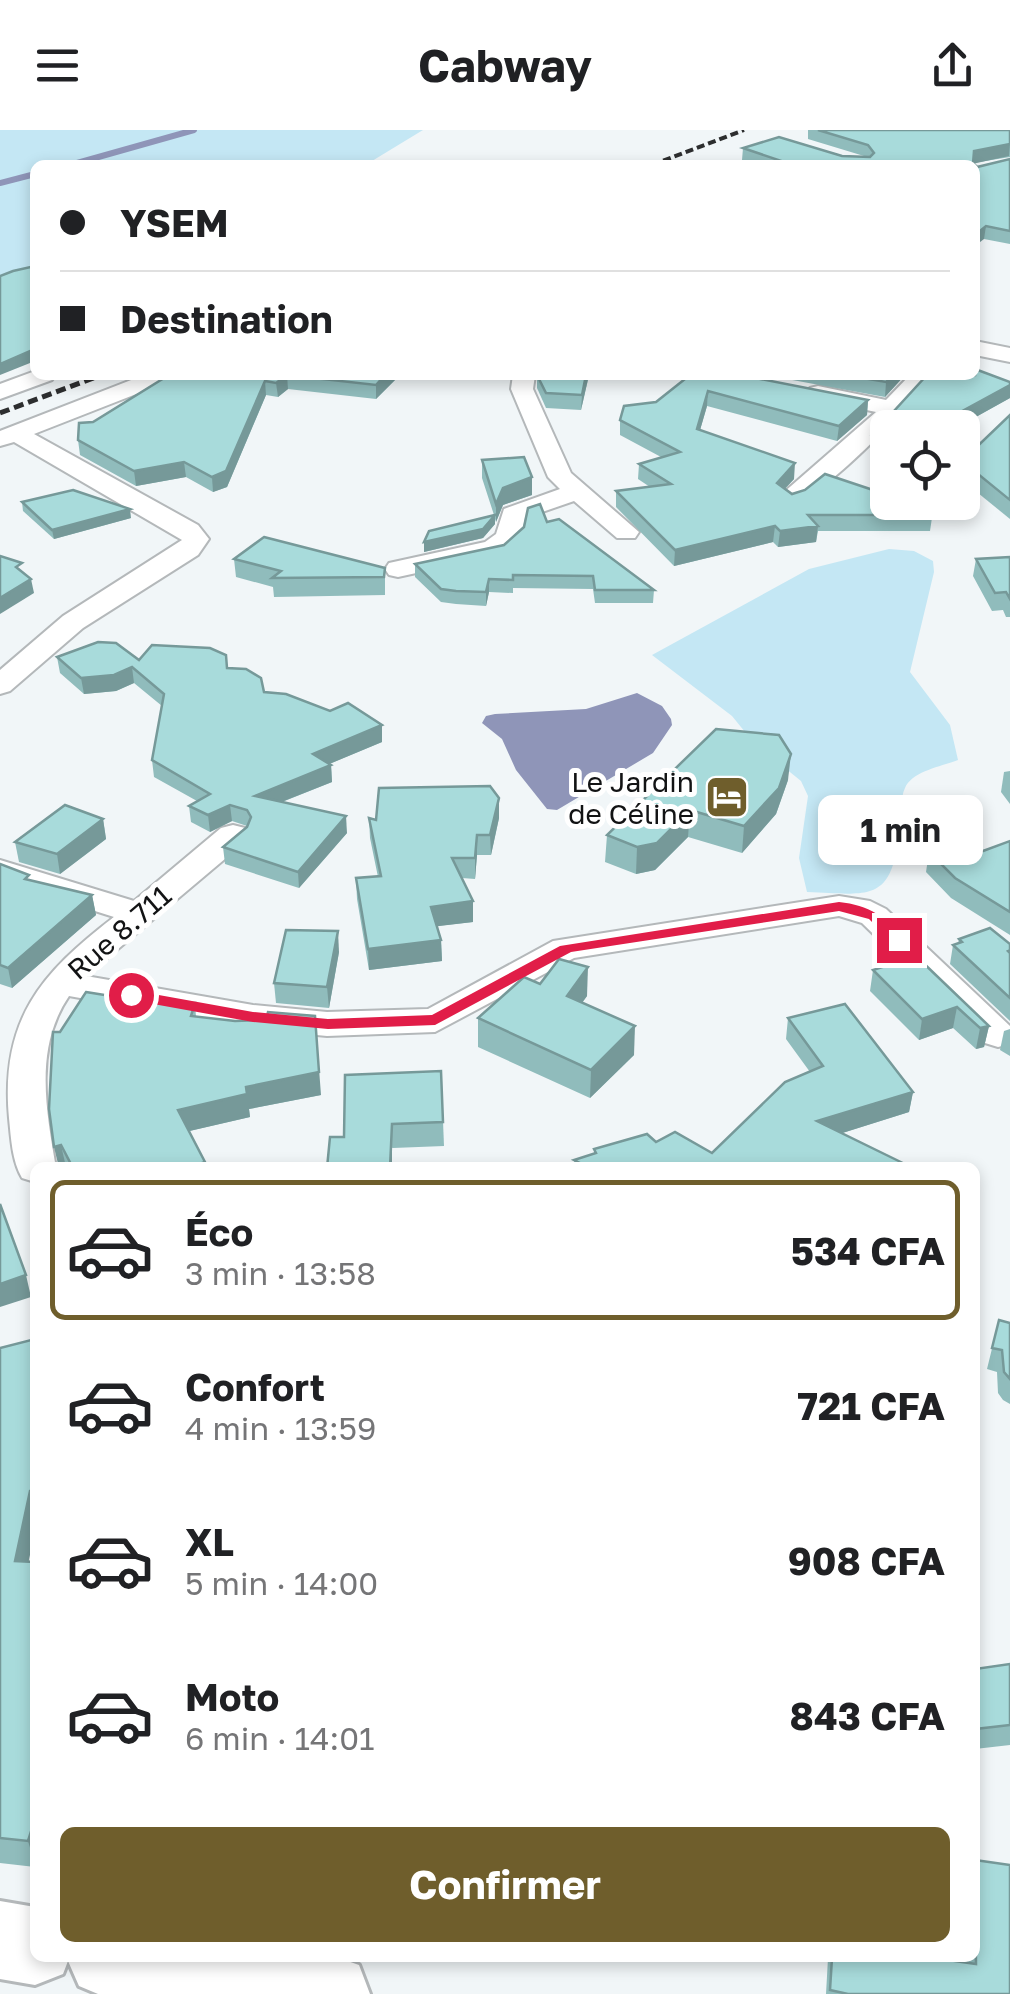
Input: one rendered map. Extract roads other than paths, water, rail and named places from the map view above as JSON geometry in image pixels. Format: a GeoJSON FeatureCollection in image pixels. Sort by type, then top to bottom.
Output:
{"type":"FeatureCollection","features":[{"type":"Feature","properties":{"kind":"main road"},"geometry":{"type":"LineString","coordinates":[[0,1940],[30,1945]]}},
{"type":"Feature","properties":{"kind":"main road"},"geometry":{"type":"LineString","coordinates":[[144,1973],[330,1994]]}},
{"type":"Feature","properties":{"kind":"street"},"geometry":{"type":"LineString","coordinates":[[980,349],[1010,355]]}},
{"type":"Feature","properties":{"kind":"street"},"geometry":{"type":"LineString","coordinates":[[0,392],[31,380]]}},
{"type":"Feature","properties":{"kind":"street"},"geometry":{"type":"LineString","coordinates":[[7,436],[151,380]]}},
{"type":"Feature","properties":{"kind":"street"},"geometry":{"type":"LineString","coordinates":[[523,380],[522,389],[560,477],[626,532]]}},
{"type":"Feature","properties":{"kind":"street"},"geometry":{"type":"LineString","coordinates":[[792,498],[868,436],[917,380]]}},
{"type":"Feature","properties":{"kind":"street"},"geometry":{"type":"LineString","coordinates":[[796,389],[889,408]]}},
{"type":"Feature","properties":{"kind":"street"},"geometry":{"type":"LineString","coordinates":[[0,686],[73,622],[189,549],[196,539],[188,531],[7,436]]}},
{"type":"Feature","properties":{"kind":"street"},"geometry":{"type":"LineString","coordinates":[[398,569],[494,548],[508,538],[513,514],[576,492]]}},
{"type":"Feature","properties":{"kind":"street","name":"Rue 8.711"},"geometry":{"type":"LineString","coordinates":[[35,1162],[26,1108],[30,1052],[38,1018],[60,983],[233,835]]}},
{"type":"Feature","properties":{"kind":"street"},"geometry":{"type":"LineString","coordinates":[[0,870],[139,914]]}},
{"type":"Feature","properties":{"kind":"street"},"geometry":{"type":"LineString","coordinates":[[60,983],[272,1019],[328,1024],[435,1020],[565,949],[839,906],[858,908],[874,916],[998,1034]]}},
{"type":"Feature","properties":{"kind":"waterway"},"geometry":{"type":"LineString","coordinates":[[88,160],[194,130]]}},
{"type":"Feature","properties":{"kind":"waterway"},"geometry":{"type":"LineString","coordinates":[[0,183],[30,175]]}},
{"type":"Feature","properties":{"kind":"railway"},"geometry":{"type":"LineString","coordinates":[[665,160],[744,130]]}},
{"type":"Feature","properties":{"kind":"railway"},"geometry":{"type":"LineString","coordinates":[[0,413],[88,380]]}},
{"type":"Feature","properties":{"kind":"place","name":"Le Jardin de Céline"},"geometry":{"type":"Point","coordinates":[727,797]}}]}
